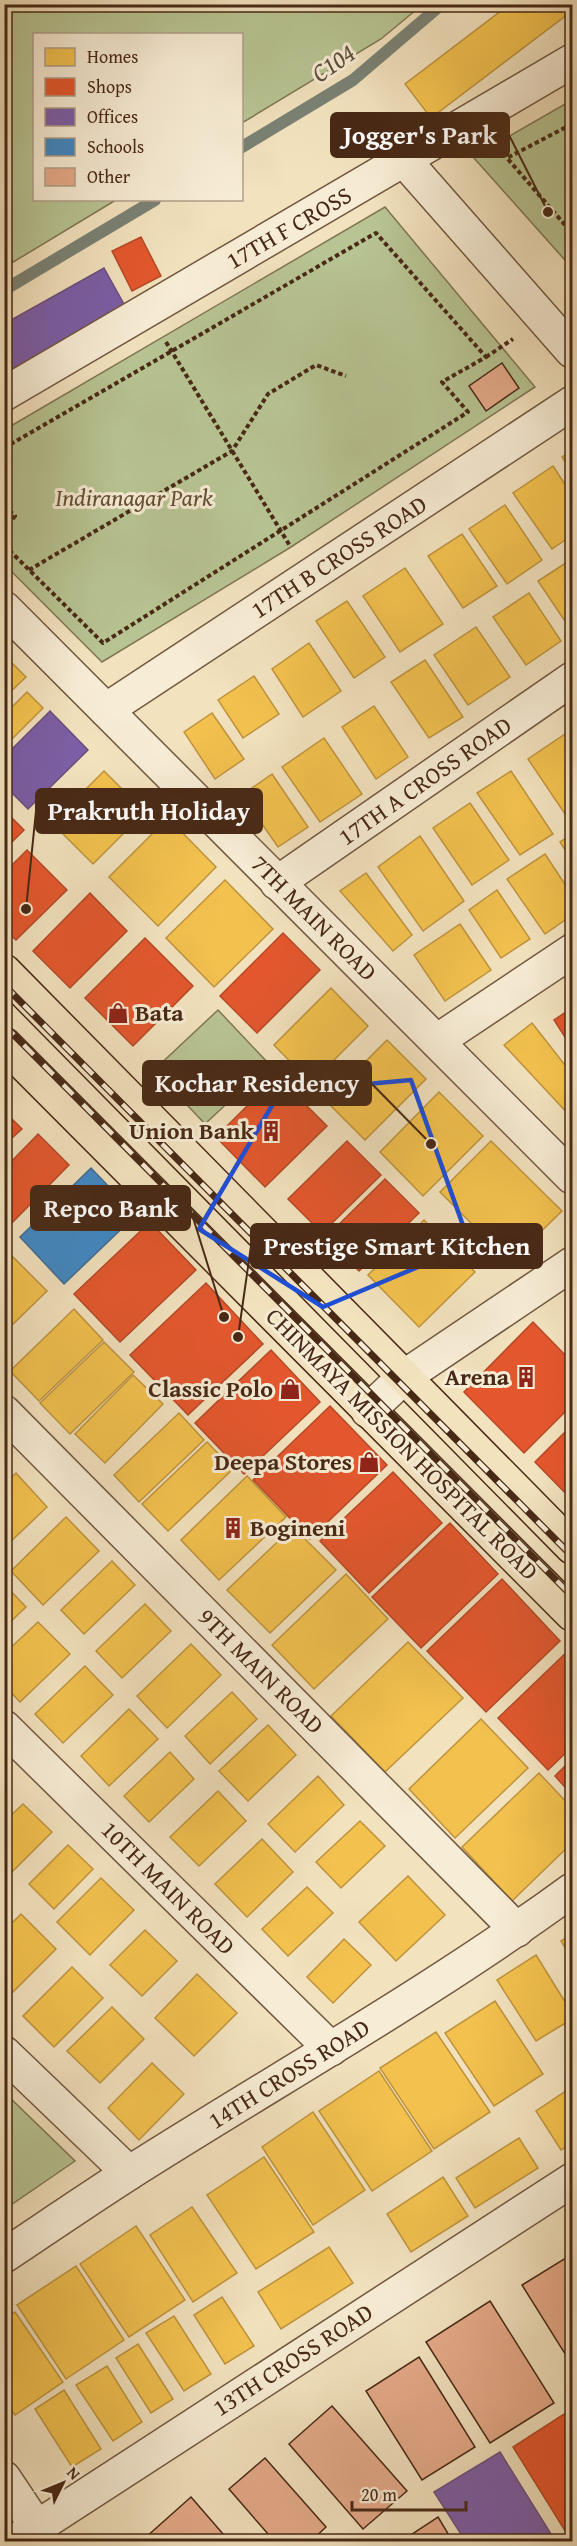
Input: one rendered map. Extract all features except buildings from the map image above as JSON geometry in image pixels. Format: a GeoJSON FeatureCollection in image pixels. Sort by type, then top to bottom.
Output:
{"type":"FeatureCollection","features":[{"type":"Feature","properties":{"kind":"main road","name":"CHINMAYA MISSION HOSPITAL ROAD"},"geometry":{"type":"LineString","coordinates":[[4,971],[573,1547]]}},
{"type":"Feature","properties":{"kind":"main road","name":"CHINMAYA MISSION HOSPITAL ROAD"},"geometry":{"type":"LineString","coordinates":[[4,1044],[573,1614]]}},
{"type":"Feature","properties":{"kind":"street","name":"17TH F CROSS"},"geometry":{"type":"LineString","coordinates":[[4,394],[573,61]]}},
{"type":"Feature","properties":{"kind":"street"},"geometry":{"type":"LineString","coordinates":[[404,160],[573,351]]}},
{"type":"Feature","properties":{"kind":"street","name":"17TH B CROSS ROAD"},"geometry":{"type":"LineString","coordinates":[[106,710],[573,403]]}},
{"type":"Feature","properties":{"kind":"street","name":"7TH MAIN ROAD"},"geometry":{"type":"LineString","coordinates":[[4,608],[573,1177]]}},
{"type":"Feature","properties":{"kind":"street","name":"17TH A CROSS ROAD"},"geometry":{"type":"LineString","coordinates":[[277,883],[573,679]]}},
{"type":"Feature","properties":{"kind":"street"},"geometry":{"type":"LineString","coordinates":[[437,1041],[573,951]]}},
{"type":"Feature","properties":{"kind":"street"},"geometry":{"type":"LineString","coordinates":[[368,1411],[404,1377],[573,1264]]}},
{"type":"Feature","properties":{"kind":"street","name":"9TH MAIN ROAD"},"geometry":{"type":"LineString","coordinates":[[4,1412],[517,1930]]}},
{"type":"Feature","properties":{"kind":"street","name":"10TH MAIN ROAD"},"geometry":{"type":"LineString","coordinates":[[4,1727],[331,2049]]}},
{"type":"Feature","properties":{"kind":"street","name":"14TH CROSS ROAD"},"geometry":{"type":"LineString","coordinates":[[4,2256],[129,2174],[517,1930],[573,1890]]}},
{"type":"Feature","properties":{"kind":"street"},"geometry":{"type":"LineString","coordinates":[[4,2053],[129,2174]]}},
{"type":"Feature","properties":{"kind":"street","name":"13TH CROSS ROAD"},"geometry":{"type":"LineString","coordinates":[[25,2534],[573,2180]]}},
{"type":"Feature","properties":{"kind":"street"},"geometry":{"type":"LineString","coordinates":[[4,2478],[25,2534]]}},
{"type":"Feature","properties":{"kind":"path"},"geometry":{"type":"LineString","coordinates":[[572,232],[507,158],[573,124]]}},
{"type":"Feature","properties":{"kind":"path"},"geometry":{"type":"LineString","coordinates":[[4,448],[376,233],[486,357],[442,382],[468,412],[103,643],[4,545]]}},
{"type":"Feature","properties":{"kind":"path"},"geometry":{"type":"LineString","coordinates":[[147,311],[309,577]]}},
{"type":"Feature","properties":{"kind":"path"},"geometry":{"type":"LineString","coordinates":[[29,570],[232,451],[268,394],[316,365],[346,376]]}},
{"type":"Feature","properties":{"kind":"path"},"geometry":{"type":"LineString","coordinates":[[4,505],[15,516],[4,531]]}},
{"type":"Feature","properties":{"kind":"highlighted area"},"geometry":{"type":"Polygon","coordinates":[[[411,1080],[470,1245],[323,1307],[199,1229],[280,1092],[411,1080]]]}},
{"type":"Feature","properties":{"kind":"green space"},"geometry":{"type":"Polygon","coordinates":[[[5,4],[422,4],[381,39],[243,122],[243,33],[33,33],[33,201],[114,201],[5,267],[5,4]]]}},
{"type":"Feature","properties":{"kind":"green space"},"geometry":{"type":"Polygon","coordinates":[[[572,100],[572,268],[473,157],[572,100]]]}},
{"type":"Feature","properties":{"kind":"green space","name":"Indiranagar Park"},"geometry":{"type":"Polygon","coordinates":[[[385,207],[535,387],[291,547],[102,662],[5,565],[4,430],[385,207]]]}},
{"type":"Feature","properties":{"kind":"green space"},"geometry":{"type":"Polygon","coordinates":[[[218,1010],[269,1064],[205,1124],[154,1070],[218,1010]]]}},
{"type":"Feature","properties":{"kind":"green space"},"geometry":{"type":"Polygon","coordinates":[[[5,2093],[75,2161],[4,2209],[5,2093]]]}},
{"type":"Feature","properties":{"kind":"waterway","name":"C104"},"geometry":{"type":"LineString","coordinates":[[243,146],[353,80],[442,4]]}},
{"type":"Feature","properties":{"kind":"waterway","name":"C104"},"geometry":{"type":"LineString","coordinates":[[4,290],[153,201]]}},
{"type":"Feature","properties":{"kind":"railway"},"geometry":{"type":"LineString","coordinates":[[4,985],[572,1556]]}},
{"type":"Feature","properties":{"kind":"railway"},"geometry":{"type":"LineString","coordinates":[[4,1025],[572,1596]]}},
{"type":"Feature","properties":{"kind":"place","name":"Jogger's Park"},"geometry":{"type":"Point","coordinates":[548,212]}},
{"type":"Feature","properties":{"kind":"place","name":"Prakruth Holiday"},"geometry":{"type":"Point","coordinates":[26,909]}},
{"type":"Feature","properties":{"kind":"place","name":"Bata"},"geometry":{"type":"Point","coordinates":[118,1013]}},
{"type":"Feature","properties":{"kind":"place","name":"Union Bank"},"geometry":{"type":"Point","coordinates":[271,1131]}},
{"type":"Feature","properties":{"kind":"place","name":"Kochar Residency"},"geometry":{"type":"Point","coordinates":[431,1144]}},
{"type":"Feature","properties":{"kind":"place","name":"Repco Bank"},"geometry":{"type":"Point","coordinates":[224,1317]}},
{"type":"Feature","properties":{"kind":"place","name":"Prestige Smart Kitchen"},"geometry":{"type":"Point","coordinates":[238,1337]}},
{"type":"Feature","properties":{"kind":"place","name":"Arena"},"geometry":{"type":"Point","coordinates":[526,1377]}},
{"type":"Feature","properties":{"kind":"place","name":"Classic Polo"},"geometry":{"type":"Point","coordinates":[290,1389]}},
{"type":"Feature","properties":{"kind":"place","name":"Deepa Stores"},"geometry":{"type":"Point","coordinates":[369,1462]}},
{"type":"Feature","properties":{"kind":"place","name":"Bogineni"},"geometry":{"type":"Point","coordinates":[233,1528]}}]}
